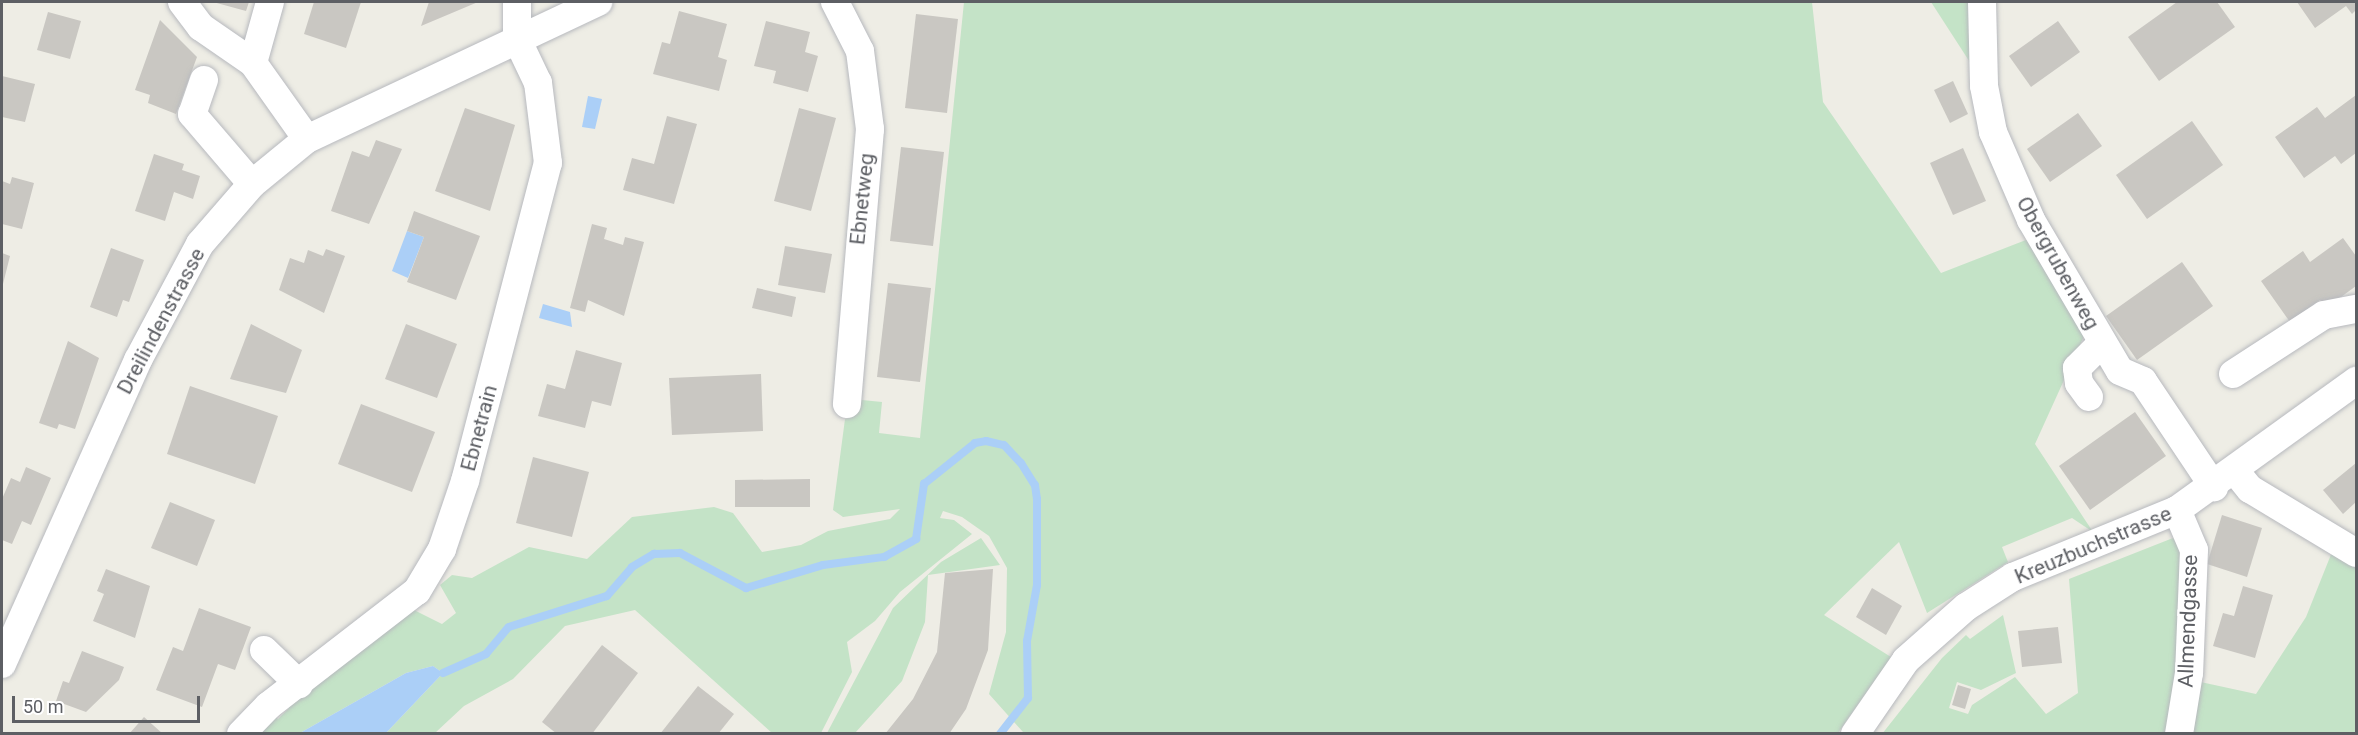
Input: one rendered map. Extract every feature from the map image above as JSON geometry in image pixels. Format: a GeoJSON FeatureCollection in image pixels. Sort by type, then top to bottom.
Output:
{"type":"FeatureCollection","features":[{"type":"Feature","properties":{"kind":"street"},"geometry":{"type":"LineString","coordinates":[[182,2],[201,27],[253,63],[307,139]]}},
{"type":"Feature","properties":{"kind":"street"},"geometry":{"type":"LineString","coordinates":[[253,63],[270,2]]}},
{"type":"Feature","properties":{"kind":"street"},"geometry":{"type":"LineString","coordinates":[[517,2],[517,39]]}},
{"type":"Feature","properties":{"kind":"street","name":"Dreilindenstrasse"},"geometry":{"type":"LineString","coordinates":[[2,664],[138,360],[200,244],[252,184],[307,139],[598,2]]}},
{"type":"Feature","properties":{"kind":"street","name":"Ebnetweg"},"geometry":{"type":"LineString","coordinates":[[835,2],[860,51],[870,129],[847,404]]}},
{"type":"Feature","properties":{"kind":"street","name":"Obergrubenweg"},"geometry":{"type":"LineString","coordinates":[[1982,2],[1984,86],[1993,132],[2031,220],[2120,371],[2143,381],[2225,480],[2250,489],[2356,553]]}},
{"type":"Feature","properties":{"kind":"street","name":"Ebnetrain"},"geometry":{"type":"LineString","coordinates":[[242,734],[299,684],[417,591],[432,571],[450,526],[548,163],[538,83],[517,39]]}},
{"type":"Feature","properties":{"kind":"street"},"geometry":{"type":"LineString","coordinates":[[204,80],[192,114],[252,184]]}},
{"type":"Feature","properties":{"kind":"street"},"geometry":{"type":"LineString","coordinates":[[2233,374],[2324,315],[2356,309]]}},
{"type":"Feature","properties":{"kind":"street"},"geometry":{"type":"LineString","coordinates":[[2089,397],[2079,382],[2077,368],[2102,343]]}},
{"type":"Feature","properties":{"kind":"street","name":"Kreuzbuchstrasse"},"geometry":{"type":"LineString","coordinates":[[1855,734],[1906,660],[1966,607],[2013,577],[2177,510],[2225,480],[2356,381]]}},
{"type":"Feature","properties":{"kind":"street","name":"Allmendgasse"},"geometry":{"type":"LineString","coordinates":[[2177,510],[2194,550],[2189,674],[2179,734]]}},
{"type":"Feature","properties":{"kind":"street"},"geometry":{"type":"LineString","coordinates":[[264,650],[299,684]]}},
{"type":"Feature","properties":{"kind":"green space"},"geometry":{"type":"Polygon","coordinates":[[[964,2],[1812,2],[1823,102],[1941,273],[2031,238],[2084,336],[2035,444],[2093,532],[2072,518],[2002,547],[2008,562],[1927,613],[1899,542],[1824,615],[1891,657],[1838,733],[1023,732],[989,694],[1006,632],[1007,568],[989,536],[962,517],[943,511],[940,518],[954,520],[972,534],[900,592],[875,621],[847,642],[852,672],[821,733],[772,733],[635,610],[565,626],[513,679],[464,706],[435,733],[386,733],[443,673],[433,666],[406,673],[300,733],[253,734],[272,714],[278,719],[289,708],[286,703],[412,609],[442,624],[456,613],[440,585],[452,575],[472,578],[529,547],[587,559],[632,517],[714,507],[733,513],[762,552],[801,545],[828,531],[890,519],[900,509],[843,517],[833,510],[845,419],[850,418],[854,404],[862,400],[882,402],[879,433],[920,438],[964,2]]]}},
{"type":"Feature","properties":{"kind":"green space"},"geometry":{"type":"Polygon","coordinates":[[[1931,2],[1976,2],[1973,67],[1931,2]]]}},
{"type":"Feature","properties":{"kind":"green space"},"geometry":{"type":"Polygon","coordinates":[[[981,538],[1000,565],[928,575],[925,622],[902,681],[855,733],[827,733],[893,608],[941,562],[981,538]]]}},
{"type":"Feature","properties":{"kind":"green space"},"geometry":{"type":"Polygon","coordinates":[[[2173,538],[2185,556],[2172,733],[1882,734],[1942,658],[1966,635],[1970,639],[2003,615],[2016,673],[1981,690],[1957,682],[1949,708],[1968,714],[1972,705],[2015,677],[2046,714],[2078,693],[2069,579],[2173,538]]]}},
{"type":"Feature","properties":{"kind":"green space"},"geometry":{"type":"Polygon","coordinates":[[[2334,547],[2356,559],[2356,733],[2186,734],[2196,681],[2256,694],[2306,617],[2334,547]]]}},
{"type":"Feature","properties":{"kind":"water"},"geometry":{"type":"Polygon","coordinates":[[[588,96],[602,99],[595,129],[582,127],[588,96]]]}},
{"type":"Feature","properties":{"kind":"water"},"geometry":{"type":"Polygon","coordinates":[[[407,231],[424,237],[408,278],[392,271],[407,231]]]}},
{"type":"Feature","properties":{"kind":"water"},"geometry":{"type":"Polygon","coordinates":[[[543,304],[570,312],[572,327],[539,318],[543,304]]]}},
{"type":"Feature","properties":{"kind":"water"},"geometry":{"type":"Polygon","coordinates":[[[433,666],[443,673],[386,733],[300,733],[406,673],[433,666]]]}},
{"type":"Feature","properties":{"kind":"building"},"geometry":{"type":"Polygon","coordinates":[[[213,2],[249,2],[246,11],[213,2]]]}},
{"type":"Feature","properties":{"kind":"building"},"geometry":{"type":"Polygon","coordinates":[[[314,2],[361,2],[346,48],[304,34],[314,2]]]}},
{"type":"Feature","properties":{"kind":"building"},"geometry":{"type":"Polygon","coordinates":[[[429,2],[478,2],[421,26],[429,2]]]}},
{"type":"Feature","properties":{"kind":"building"},"geometry":{"type":"Polygon","coordinates":[[[2177,2],[2217,2],[2235,27],[2159,81],[2128,37],[2177,2]]]}},
{"type":"Feature","properties":{"kind":"building"},"geometry":{"type":"Polygon","coordinates":[[[2297,2],[2356,2],[2356,10],[2352,14],[2346,6],[2315,28],[2297,2]]]}},
{"type":"Feature","properties":{"kind":"building"},"geometry":{"type":"Polygon","coordinates":[[[679,11],[727,24],[718,57],[727,60],[719,91],[653,74],[662,42],[670,44],[679,11]]]}},
{"type":"Feature","properties":{"kind":"building"},"geometry":{"type":"Polygon","coordinates":[[[48,12],[81,21],[70,59],[37,50],[48,12]]]}},
{"type":"Feature","properties":{"kind":"building"},"geometry":{"type":"Polygon","coordinates":[[[916,14],[958,19],[947,113],[905,108],[916,14]]]}},
{"type":"Feature","properties":{"kind":"building"},"geometry":{"type":"Polygon","coordinates":[[[160,20],[197,57],[176,114],[148,103],[150,95],[135,90],[160,20]]]}},
{"type":"Feature","properties":{"kind":"building"},"geometry":{"type":"Polygon","coordinates":[[[766,21],[810,32],[805,52],[818,56],[808,92],[773,83],[776,71],[754,66],[766,21]]]}},
{"type":"Feature","properties":{"kind":"building"},"geometry":{"type":"Polygon","coordinates":[[[2058,21],[2080,52],[2031,87],[2009,56],[2058,21]]]}},
{"type":"Feature","properties":{"kind":"building"},"geometry":{"type":"Polygon","coordinates":[[[2,76],[35,84],[25,122],[2,117],[2,76]]]}},
{"type":"Feature","properties":{"kind":"building"},"geometry":{"type":"Polygon","coordinates":[[[1953,81],[1968,114],[1950,123],[1934,90],[1953,81]]]}},
{"type":"Feature","properties":{"kind":"building"},"geometry":{"type":"Polygon","coordinates":[[[2356,95],[2356,153],[2341,164],[2335,156],[2304,178],[2275,137],[2317,107],[2325,118],[2356,95]]]}},
{"type":"Feature","properties":{"kind":"building"},"geometry":{"type":"Polygon","coordinates":[[[465,108],[515,125],[490,211],[435,191],[465,108]]]}},
{"type":"Feature","properties":{"kind":"building"},"geometry":{"type":"Polygon","coordinates":[[[799,108],[836,118],[811,211],[774,201],[799,108]]]}},
{"type":"Feature","properties":{"kind":"building"},"geometry":{"type":"Polygon","coordinates":[[[2078,113],[2102,146],[2050,182],[2027,149],[2078,113]]]}},
{"type":"Feature","properties":{"kind":"building"},"geometry":{"type":"Polygon","coordinates":[[[667,116],[697,124],[674,204],[623,190],[632,158],[654,164],[667,116]]]}},
{"type":"Feature","properties":{"kind":"building"},"geometry":{"type":"Polygon","coordinates":[[[2192,121],[2223,165],[2147,219],[2116,175],[2192,121]]]}},
{"type":"Feature","properties":{"kind":"building"},"geometry":{"type":"Polygon","coordinates":[[[376,140],[402,149],[369,224],[331,211],[352,151],[369,157],[376,140]]]}},
{"type":"Feature","properties":{"kind":"building"},"geometry":{"type":"Polygon","coordinates":[[[901,147],[944,152],[933,246],[890,241],[901,147]]]}},
{"type":"Feature","properties":{"kind":"building"},"geometry":{"type":"Polygon","coordinates":[[[1963,148],[1986,201],[1953,215],[1930,163],[1963,148]]]}},
{"type":"Feature","properties":{"kind":"building"},"geometry":{"type":"Polygon","coordinates":[[[154,154],[184,164],[182,170],[200,176],[193,199],[174,192],[165,221],[135,211],[154,154]]]}},
{"type":"Feature","properties":{"kind":"building"},"geometry":{"type":"Polygon","coordinates":[[[12,177],[34,183],[22,229],[2,224],[2,181],[10,184],[12,177]]]}},
{"type":"Feature","properties":{"kind":"building"},"geometry":{"type":"Polygon","coordinates":[[[414,211],[480,236],[456,300],[407,282],[424,237],[407,231],[414,211]]]}},
{"type":"Feature","properties":{"kind":"building"},"geometry":{"type":"Polygon","coordinates":[[[592,224],[607,228],[604,239],[623,245],[625,237],[644,242],[624,316],[588,300],[585,312],[570,308],[592,224]]]}},
{"type":"Feature","properties":{"kind":"building"},"geometry":{"type":"Polygon","coordinates":[[[2343,238],[2356,256],[2356,286],[2326,308],[2320,300],[2290,322],[2261,281],[2303,251],[2310,262],[2343,238]]]}},
{"type":"Feature","properties":{"kind":"building"},"geometry":{"type":"Polygon","coordinates":[[[785,246],[832,254],[825,293],[778,285],[785,246]]]}},
{"type":"Feature","properties":{"kind":"building"},"geometry":{"type":"Polygon","coordinates":[[[111,248],[144,260],[129,302],[123,300],[117,317],[90,307],[111,248]]]}},
{"type":"Feature","properties":{"kind":"building"},"geometry":{"type":"Polygon","coordinates":[[[326,249],[345,256],[324,313],[279,290],[290,258],[304,263],[308,250],[323,256],[326,249]]]}},
{"type":"Feature","properties":{"kind":"building"},"geometry":{"type":"Polygon","coordinates":[[[2,253],[10,256],[2,288],[2,253]]]}},
{"type":"Feature","properties":{"kind":"building"},"geometry":{"type":"Polygon","coordinates":[[[2182,262],[2213,306],[2137,360],[2106,316],[2182,262]]]}},
{"type":"Feature","properties":{"kind":"building"},"geometry":{"type":"Polygon","coordinates":[[[888,283],[931,288],[920,382],[877,377],[888,283]]]}},
{"type":"Feature","properties":{"kind":"building"},"geometry":{"type":"Polygon","coordinates":[[[757,288],[796,297],[792,317],[752,308],[757,288]]]}},
{"type":"Feature","properties":{"kind":"building"},"geometry":{"type":"Polygon","coordinates":[[[251,324],[302,350],[286,393],[230,379],[251,324]]]}},
{"type":"Feature","properties":{"kind":"building"},"geometry":{"type":"Polygon","coordinates":[[[406,324],[457,344],[437,398],[385,379],[406,324]]]}},
{"type":"Feature","properties":{"kind":"building"},"geometry":{"type":"Polygon","coordinates":[[[68,341],[99,358],[75,429],[59,424],[57,429],[39,423],[68,341]]]}},
{"type":"Feature","properties":{"kind":"building"},"geometry":{"type":"Polygon","coordinates":[[[576,350],[622,363],[611,406],[592,401],[585,428],[538,416],[547,384],[565,389],[576,350]]]}},
{"type":"Feature","properties":{"kind":"building"},"geometry":{"type":"Polygon","coordinates":[[[761,374],[763,431],[672,435],[669,378],[761,374]]]}},
{"type":"Feature","properties":{"kind":"building"},"geometry":{"type":"Polygon","coordinates":[[[190,386],[278,416],[255,484],[167,454],[190,386]]]}},
{"type":"Feature","properties":{"kind":"building"},"geometry":{"type":"Polygon","coordinates":[[[361,404],[435,432],[412,492],[338,464],[361,404]]]}},
{"type":"Feature","properties":{"kind":"building"},"geometry":{"type":"Polygon","coordinates":[[[2135,412],[2166,456],[2090,510],[2059,466],[2135,412]]]}},
{"type":"Feature","properties":{"kind":"building"},"geometry":{"type":"Polygon","coordinates":[[[533,457],[589,472],[572,537],[516,523],[533,457]]]}},
{"type":"Feature","properties":{"kind":"building"},"geometry":{"type":"Polygon","coordinates":[[[2356,463],[2356,502],[2343,514],[2323,490],[2356,463]]]}},
{"type":"Feature","properties":{"kind":"building"},"geometry":{"type":"Polygon","coordinates":[[[26,467],[51,478],[31,525],[22,521],[12,544],[2,540],[2,499],[11,478],[20,482],[26,467]]]}},
{"type":"Feature","properties":{"kind":"building"},"geometry":{"type":"Polygon","coordinates":[[[810,479],[810,507],[735,507],[735,480],[810,479]]]}},
{"type":"Feature","properties":{"kind":"building"},"geometry":{"type":"Polygon","coordinates":[[[170,502],[215,520],[197,566],[151,548],[170,502]]]}},
{"type":"Feature","properties":{"kind":"building"},"geometry":{"type":"Polygon","coordinates":[[[2222,515],[2262,528],[2247,577],[2207,564],[2222,515]]]}},
{"type":"Feature","properties":{"kind":"building"},"geometry":{"type":"Polygon","coordinates":[[[106,569],[150,586],[135,638],[93,621],[104,594],[97,591],[106,569]]]}},
{"type":"Feature","properties":{"kind":"building"},"geometry":{"type":"Polygon","coordinates":[[[993,569],[988,650],[966,709],[949,734],[885,734],[913,699],[937,652],[945,573],[993,569]]]}},
{"type":"Feature","properties":{"kind":"building"},"geometry":{"type":"Polygon","coordinates":[[[2243,586],[2273,595],[2255,658],[2213,646],[2223,613],[2234,616],[2243,586]]]}},
{"type":"Feature","properties":{"kind":"building"},"geometry":{"type":"Polygon","coordinates":[[[1872,588],[1902,606],[1886,635],[1856,617],[1872,588]]]}},
{"type":"Feature","properties":{"kind":"building"},"geometry":{"type":"Polygon","coordinates":[[[199,608],[251,627],[235,670],[218,664],[202,707],[156,690],[173,647],[183,651],[199,608]]]}},
{"type":"Feature","properties":{"kind":"building"},"geometry":{"type":"Polygon","coordinates":[[[2058,627],[2062,663],[2022,667],[2018,631],[2058,627]]]}},
{"type":"Feature","properties":{"kind":"building"},"geometry":{"type":"Polygon","coordinates":[[[602,645],[638,673],[592,734],[557,734],[542,722],[602,645]]]}},
{"type":"Feature","properties":{"kind":"building"},"geometry":{"type":"Polygon","coordinates":[[[82,651],[124,667],[119,680],[86,712],[56,701],[63,681],[69,683],[82,651]]]}},
{"type":"Feature","properties":{"kind":"building"},"geometry":{"type":"Polygon","coordinates":[[[1958,685],[1971,689],[1965,709],[1952,705],[1958,685]]]}},
{"type":"Feature","properties":{"kind":"building"},"geometry":{"type":"Polygon","coordinates":[[[698,686],[734,714],[718,734],[660,734],[698,686]]]}},
{"type":"Feature","properties":{"kind":"building"},"geometry":{"type":"Polygon","coordinates":[[[144,717],[163,734],[129,734],[144,717]]]}},
{"type":"Feature","properties":{"kind":"waterway"},"geometry":{"type":"LineString","coordinates":[[443,673],[486,654],[509,627],[607,596],[632,567],[654,554],[680,553],[746,588],[823,565],[884,557],[916,539],[924,484],[975,443],[986,441],[1004,445],[1021,463],[1035,485],[1037,499],[1037,585],[1027,641],[1028,698],[1000,734]]}}]}
